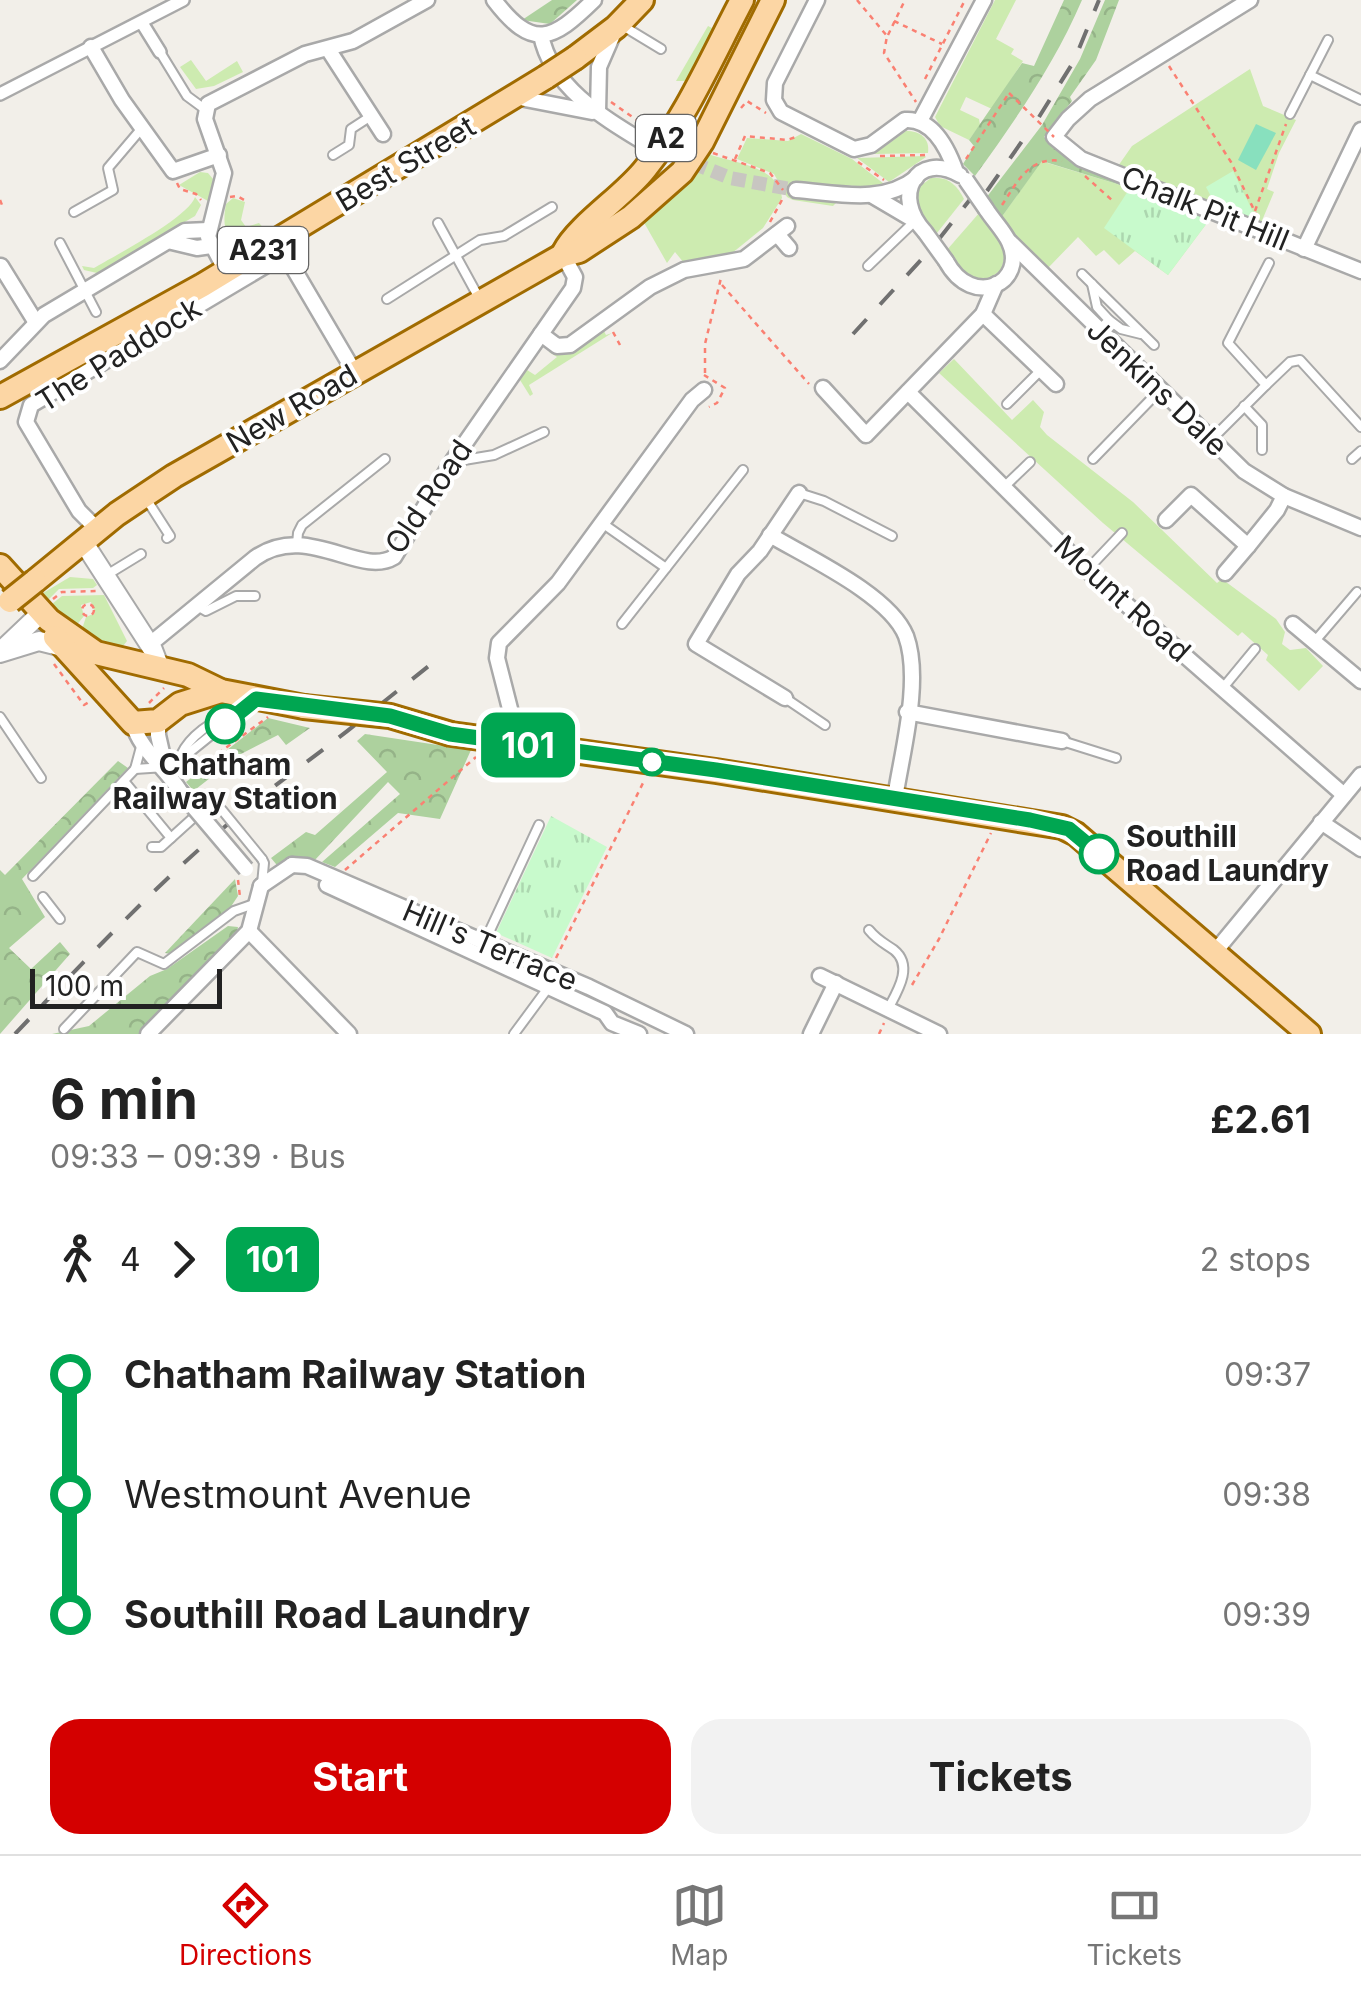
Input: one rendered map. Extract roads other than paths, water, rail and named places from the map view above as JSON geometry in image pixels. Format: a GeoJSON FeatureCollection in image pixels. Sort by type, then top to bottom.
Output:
{"type":"FeatureCollection","features":[{"type":"Feature","properties":{"kind":"main road","name":"Best Street"},"geometry":{"type":"LineString","coordinates":[[0,397],[226,271],[546,78],[618,25],[642,0]]}},
{"type":"Feature","properties":{"kind":"main road","name":"New Road"},"geometry":{"type":"LineString","coordinates":[[563,255],[570,240],[614,202],[649,164],[680,116],[742,0]]}},
{"type":"Feature","properties":{"kind":"main road","name":"New Road"},"geometry":{"type":"LineString","coordinates":[[5,605],[144,495],[563,255],[579,251],[631,217],[682,172],[702,142],[773,0]]}},
{"type":"Feature","properties":{"kind":"main road"},"geometry":{"type":"LineString","coordinates":[[0,566],[82,645],[162,673],[188,675],[221,691],[304,707],[390,716],[450,734],[894,798],[1069,829],[1309,1034]]}},
{"type":"Feature","properties":{"kind":"main road"},"geometry":{"type":"LineString","coordinates":[[47,611],[57,651],[138,732],[175,690],[162,673]]}},
{"type":"Feature","properties":{"kind":"main road"},"geometry":{"type":"LineString","coordinates":[[97,694],[117,658]]}},
{"type":"Feature","properties":{"kind":"main road"},"geometry":{"type":"LineString","coordinates":[[160,711],[221,691]]}},
{"type":"Feature","properties":{"kind":"street"},"geometry":{"type":"LineString","coordinates":[[0,94],[183,0]]}},
{"type":"Feature","properties":{"kind":"street"},"geometry":{"type":"LineString","coordinates":[[209,238],[223,184],[219,156],[206,123],[206,110],[215,99],[305,54],[333,48],[427,0]]}},
{"type":"Feature","properties":{"kind":"street"},"geometry":{"type":"LineString","coordinates":[[494,0],[517,27],[525,33],[540,35],[552,32],[594,0]]}},
{"type":"Feature","properties":{"kind":"street"},"geometry":{"type":"LineString","coordinates":[[818,0],[773,92],[782,114],[843,146],[859,149],[871,145],[905,120],[923,116],[984,0]]}},
{"type":"Feature","properties":{"kind":"street","name":"Chalk Pit Hill"},"geometry":{"type":"LineString","coordinates":[[1245,2],[1090,100],[1054,137],[1081,159],[1361,271]]}},
{"type":"Feature","properties":{"kind":"street"},"geometry":{"type":"LineString","coordinates":[[142,23],[160,52]]}},
{"type":"Feature","properties":{"kind":"street"},"geometry":{"type":"LineString","coordinates":[[598,112],[598,67],[618,25]]}},
{"type":"Feature","properties":{"kind":"street"},"geometry":{"type":"LineString","coordinates":[[540,35],[544,50],[569,86],[598,112],[648,137]]}},
{"type":"Feature","properties":{"kind":"street"},"geometry":{"type":"LineString","coordinates":[[91,47],[173,171],[219,156]]}},
{"type":"Feature","properties":{"kind":"street"},"geometry":{"type":"LineString","coordinates":[[333,48],[383,134]]}},
{"type":"Feature","properties":{"kind":"street"},"geometry":{"type":"LineString","coordinates":[[520,94],[525,99],[598,112]]}},
{"type":"Feature","properties":{"kind":"street","name":"Jenkins Dale"},"geometry":{"type":"LineString","coordinates":[[923,116],[960,175],[1010,242],[1103,326],[1158,390],[1211,440],[1244,471],[1284,496],[1361,528]]}},
{"type":"Feature","properties":{"kind":"street"},"geometry":{"type":"LineString","coordinates":[[1304,249],[1361,130]]}},
{"type":"Feature","properties":{"kind":"street"},"geometry":{"type":"LineString","coordinates":[[796,190],[873,196],[891,192],[938,155],[938,140]]}},
{"type":"Feature","properties":{"kind":"street"},"geometry":{"type":"LineString","coordinates":[[924,167],[944,168],[960,175]]}},
{"type":"Feature","properties":{"kind":"street"},"geometry":{"type":"LineString","coordinates":[[924,167],[908,200],[918,224],[963,283],[980,318],[1056,384]]}},
{"type":"Feature","properties":{"kind":"street"},"geometry":{"type":"LineString","coordinates":[[873,196],[918,224]]}},
{"type":"Feature","properties":{"kind":"street"},"geometry":{"type":"LineString","coordinates":[[541,334],[558,346],[570,345],[650,287],[684,270],[746,258],[779,226],[790,248]]}},
{"type":"Feature","properties":{"kind":"street"},"geometry":{"type":"LineString","coordinates":[[0,361],[36,321],[192,229],[209,238],[226,271]]}},
{"type":"Feature","properties":{"kind":"street"},"geometry":{"type":"LineString","coordinates":[[1009,272],[1013,262],[1010,242]]}},
{"type":"Feature","properties":{"kind":"street","name":"Old Road"},"geometry":{"type":"LineString","coordinates":[[297,544],[373,562],[392,559],[452,462],[575,282],[563,255]]}},
{"type":"Feature","properties":{"kind":"street","name":"The Paddock"},"geometry":{"type":"LineString","coordinates":[[91,536],[26,422],[33,404],[280,257],[288,259],[355,373]]}},
{"type":"Feature","properties":{"kind":"street"},"geometry":{"type":"LineString","coordinates":[[2,266],[36,321]]}},
{"type":"Feature","properties":{"kind":"street"},"geometry":{"type":"LineString","coordinates":[[827,393],[866,434],[980,318],[996,284],[1020,268],[1038,270]]}},
{"type":"Feature","properties":{"kind":"street"},"geometry":{"type":"LineString","coordinates":[[963,283],[979,288],[996,284]]}},
{"type":"Feature","properties":{"kind":"street"},"geometry":{"type":"LineString","coordinates":[[520,744],[497,660],[498,646],[555,588],[692,400],[704,390]]}},
{"type":"Feature","properties":{"kind":"street","name":"Mount Road"},"geometry":{"type":"LineString","coordinates":[[908,392],[1087,570],[1344,796]]}},
{"type":"Feature","properties":{"kind":"street"},"geometry":{"type":"LineString","coordinates":[[785,698],[696,644],[738,574],[758,553],[799,493]]}},
{"type":"Feature","properties":{"kind":"street"},"geometry":{"type":"LineString","coordinates":[[1166,520],[1191,495],[1248,546]]}},
{"type":"Feature","properties":{"kind":"street"},"geometry":{"type":"LineString","coordinates":[[1225,573],[1284,496]]}},
{"type":"Feature","properties":{"kind":"street"},"geometry":{"type":"LineString","coordinates":[[770,535],[871,597],[906,636],[911,663],[894,798]]}},
{"type":"Feature","properties":{"kind":"street"},"geometry":{"type":"LineString","coordinates":[[91,536],[101,583],[136,624],[162,673]]}},
{"type":"Feature","properties":{"kind":"street"},"geometry":{"type":"LineString","coordinates":[[150,645],[273,548],[297,544]]}},
{"type":"Feature","properties":{"kind":"street"},"geometry":{"type":"LineString","coordinates":[[0,652],[47,611]]}},
{"type":"Feature","properties":{"kind":"street"},"geometry":{"type":"LineString","coordinates":[[117,658],[135,648],[136,624]]}},
{"type":"Feature","properties":{"kind":"street"},"geometry":{"type":"LineString","coordinates":[[1293,624],[1361,681]]}},
{"type":"Feature","properties":{"kind":"street"},"geometry":{"type":"LineString","coordinates":[[0,652],[40,641],[57,651]]}},
{"type":"Feature","properties":{"kind":"street"},"geometry":{"type":"LineString","coordinates":[[160,711],[158,735],[165,766]]}},
{"type":"Feature","properties":{"kind":"street"},"geometry":{"type":"LineString","coordinates":[[907,712],[1062,741]]}},
{"type":"Feature","properties":{"kind":"street"},"geometry":{"type":"LineString","coordinates":[[138,732],[182,784],[197,818],[241,872],[261,886]]}},
{"type":"Feature","properties":{"kind":"street"},"geometry":{"type":"LineString","coordinates":[[1214,953],[1361,775]]}},
{"type":"Feature","properties":{"kind":"street"},"geometry":{"type":"LineString","coordinates":[[1322,822],[1361,850]]}},
{"type":"Feature","properties":{"kind":"street"},"geometry":{"type":"LineString","coordinates":[[349,1034],[249,931],[248,906],[261,886],[292,866],[605,1014],[608,1029],[640,1034]]}},
{"type":"Feature","properties":{"kind":"street","name":"Hill's Terrace"},"geometry":{"type":"LineString","coordinates":[[292,866],[307,866],[485,941],[686,1034]]}},
{"type":"Feature","properties":{"kind":"street"},"geometry":{"type":"LineString","coordinates":[[158,1030],[249,931]]}},
{"type":"Feature","properties":{"kind":"street"},"geometry":{"type":"LineString","coordinates":[[820,976],[886,1012],[939,1034]]}},
{"type":"Feature","properties":{"kind":"street"},"geometry":{"type":"LineString","coordinates":[[812,1034],[836,984]]}},
{"type":"Feature","properties":{"kind":"lane"},"geometry":{"type":"LineString","coordinates":[[618,25],[661,49]]}},
{"type":"Feature","properties":{"kind":"lane"},"geometry":{"type":"LineString","coordinates":[[1290,114],[1328,40]]}},
{"type":"Feature","properties":{"kind":"lane"},"geometry":{"type":"LineString","coordinates":[[160,52],[187,96],[206,110]]}},
{"type":"Feature","properties":{"kind":"lane"},"geometry":{"type":"LineString","coordinates":[[1310,75],[1361,100]]}},
{"type":"Feature","properties":{"kind":"lane"},"geometry":{"type":"LineString","coordinates":[[333,155],[349,144],[351,128],[371,116]]}},
{"type":"Feature","properties":{"kind":"lane"},"geometry":{"type":"LineString","coordinates":[[74,212],[113,190],[108,168],[142,128]]}},
{"type":"Feature","properties":{"kind":"lane"},"geometry":{"type":"LineString","coordinates":[[387,299],[480,240],[504,236],[552,207]]}},
{"type":"Feature","properties":{"kind":"lane"},"geometry":{"type":"LineString","coordinates":[[438,223],[482,303]]}},
{"type":"Feature","properties":{"kind":"lane"},"geometry":{"type":"LineString","coordinates":[[868,266],[918,224]]}},
{"type":"Feature","properties":{"kind":"lane"},"geometry":{"type":"LineString","coordinates":[[60,243],[96,312]]}},
{"type":"Feature","properties":{"kind":"lane"},"geometry":{"type":"LineString","coordinates":[[1266,385],[1228,343],[1270,263]]}},
{"type":"Feature","properties":{"kind":"lane"},"geometry":{"type":"LineString","coordinates":[[1082,274],[1154,344]]}},
{"type":"Feature","properties":{"kind":"lane"},"geometry":{"type":"LineString","coordinates":[[1092,284],[1103,326],[1144,335]]}},
{"type":"Feature","properties":{"kind":"lane"},"geometry":{"type":"LineString","coordinates":[[1211,440],[1290,362],[1300,360],[1361,427]]}},
{"type":"Feature","properties":{"kind":"lane"},"geometry":{"type":"LineString","coordinates":[[1006,404],[1040,371]]}},
{"type":"Feature","properties":{"kind":"lane"},"geometry":{"type":"LineString","coordinates":[[1093,459],[1158,390]]}},
{"type":"Feature","properties":{"kind":"lane"},"geometry":{"type":"LineString","coordinates":[[1244,406],[1262,425],[1262,450]]}},
{"type":"Feature","properties":{"kind":"lane"},"geometry":{"type":"LineString","coordinates":[[452,462],[494,454],[544,432]]}},
{"type":"Feature","properties":{"kind":"lane"},"geometry":{"type":"LineString","coordinates":[[1352,459],[1361,451]]}},
{"type":"Feature","properties":{"kind":"lane"},"geometry":{"type":"LineString","coordinates":[[297,544],[302,525],[385,459]]}},
{"type":"Feature","properties":{"kind":"lane"},"geometry":{"type":"LineString","coordinates":[[1003,488],[1030,462]]}},
{"type":"Feature","properties":{"kind":"lane"},"geometry":{"type":"LineString","coordinates":[[622,624],[743,470]]}},
{"type":"Feature","properties":{"kind":"lane"},"geometry":{"type":"LineString","coordinates":[[799,493],[824,501],[892,536]]}},
{"type":"Feature","properties":{"kind":"lane"},"geometry":{"type":"LineString","coordinates":[[144,495],[170,536],[167,538]]}},
{"type":"Feature","properties":{"kind":"lane"},"geometry":{"type":"LineString","coordinates":[[602,524],[666,568]]}},
{"type":"Feature","properties":{"kind":"lane"},"geometry":{"type":"LineString","coordinates":[[1087,570],[1122,533]]}},
{"type":"Feature","properties":{"kind":"lane"},"geometry":{"type":"LineString","coordinates":[[101,583],[141,554]]}},
{"type":"Feature","properties":{"kind":"lane"},"geometry":{"type":"LineString","coordinates":[[1314,641],[1357,592]]}},
{"type":"Feature","properties":{"kind":"lane"},"geometry":{"type":"LineString","coordinates":[[199,607],[205,611],[234,597],[255,596]]}},
{"type":"Feature","properties":{"kind":"lane"},"geometry":{"type":"LineString","coordinates":[[1222,690],[1255,649]]}},
{"type":"Feature","properties":{"kind":"lane"},"geometry":{"type":"LineString","coordinates":[[785,698],[825,725]]}},
{"type":"Feature","properties":{"kind":"lane"},"geometry":{"type":"LineString","coordinates":[[135,769],[165,766],[190,752],[256,699]]}},
{"type":"Feature","properties":{"kind":"lane"},"geometry":{"type":"LineString","coordinates":[[0,717],[41,778]]}},
{"type":"Feature","properties":{"kind":"lane"},"geometry":{"type":"LineString","coordinates":[[33,876],[135,769],[138,732]]}},
{"type":"Feature","properties":{"kind":"lane"},"geometry":{"type":"LineString","coordinates":[[1062,741],[1116,758]]}},
{"type":"Feature","properties":{"kind":"lane"},"geometry":{"type":"LineString","coordinates":[[124,781],[171,838]]}},
{"type":"Feature","properties":{"kind":"lane"},"geometry":{"type":"LineString","coordinates":[[152,848],[160,848],[208,811],[222,810],[262,859],[261,886]]}},
{"type":"Feature","properties":{"kind":"lane"},"geometry":{"type":"LineString","coordinates":[[485,941],[539,825]]}},
{"type":"Feature","properties":{"kind":"lane"},"geometry":{"type":"LineString","coordinates":[[42,897],[60,919]]}},
{"type":"Feature","properties":{"kind":"lane"},"geometry":{"type":"LineString","coordinates":[[64,1029],[137,952],[164,964],[248,906]]}},
{"type":"Feature","properties":{"kind":"lane"},"geometry":{"type":"LineString","coordinates":[[869,930],[880,943],[897,952],[904,967],[901,984],[886,1012]]}},
{"type":"Feature","properties":{"kind":"lane"},"geometry":{"type":"LineString","coordinates":[[514,1034],[548,988]]}},
{"type":"Feature","properties":{"kind":"tunnel"},"geometry":{"type":"LineString","coordinates":[[654,147],[730,178],[796,190]]}},
{"type":"Feature","properties":{"kind":"railway"},"geometry":{"type":"LineString","coordinates":[[1039,117],[1074,61],[1099,0]]}},
{"type":"Feature","properties":{"kind":"railway"},"geometry":{"type":"LineString","coordinates":[[987,191],[1032,127]]}},
{"type":"Feature","properties":{"kind":"railway"},"geometry":{"type":"LineString","coordinates":[[939,239],[972,197]]}},
{"type":"Feature","properties":{"kind":"railway"},"geometry":{"type":"LineString","coordinates":[[853,334],[930,250]]}},
{"type":"Feature","properties":{"kind":"railway"},"geometry":{"type":"LineString","coordinates":[[381,704],[440,657]]}},
{"type":"Feature","properties":{"kind":"railway"},"geometry":{"type":"LineString","coordinates":[[15,1034],[185,862],[356,724]]}},
{"type":"Feature","properties":{"kind":"place","name":"Chatham Railway Station"},"geometry":{"type":"Point","coordinates":[225,724]}},
{"type":"Feature","properties":{"kind":"place","name":"Southill Road Laundry"},"geometry":{"type":"Point","coordinates":[1099,854]}}]}
